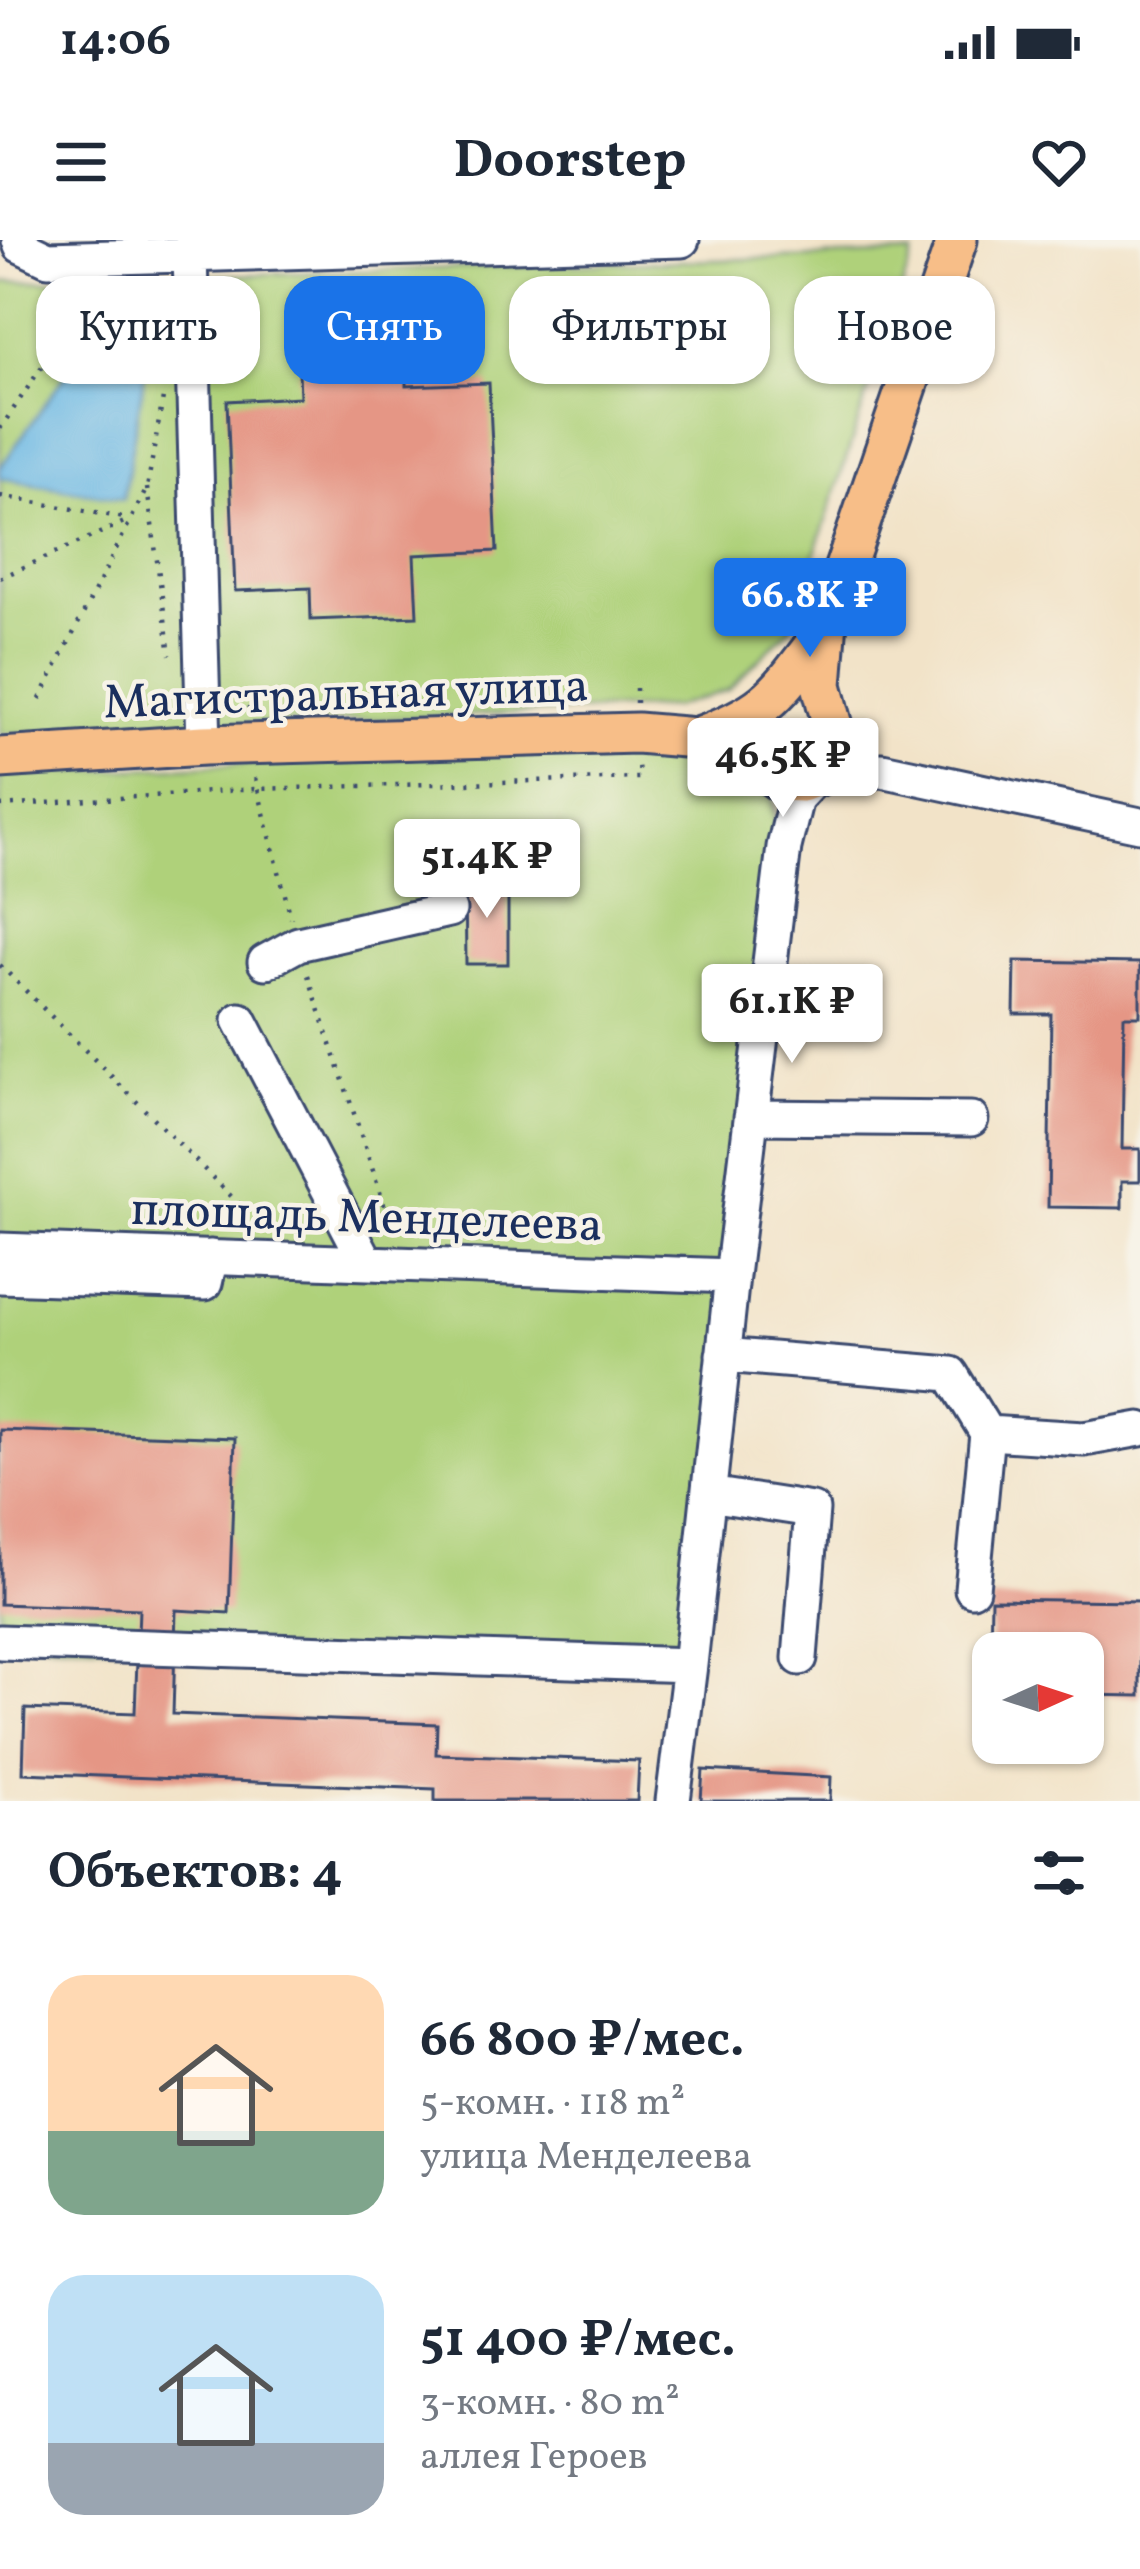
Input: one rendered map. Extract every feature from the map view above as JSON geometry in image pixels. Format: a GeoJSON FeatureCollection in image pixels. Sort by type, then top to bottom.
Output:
{"type":"FeatureCollection","features":[{"type":"Feature","properties":{"kind":"main road"},"geometry":{"type":"LineString","coordinates":[[696,738],[737,752],[788,783],[819,774],[835,752],[822,685],[826,626],[957,240]]}},
{"type":"Feature","properties":{"kind":"main road"},"geometry":{"type":"LineString","coordinates":[[763,771],[749,738],[767,705],[826,626]]}},
{"type":"Feature","properties":{"kind":"main road"},"geometry":{"type":"LineString","coordinates":[[696,738],[798,696],[815,702],[830,717]]}},
{"type":"Feature","properties":{"kind":"main road","name":"Магистральная улица"},"geometry":{"type":"LineString","coordinates":[[0,758],[204,745],[637,733],[696,738]]}},
{"type":"Feature","properties":{"kind":"street"},"geometry":{"type":"LineString","coordinates":[[19,240],[21,246],[48,259],[210,250],[682,240]]}},
{"type":"Feature","properties":{"kind":"street"},"geometry":{"type":"LineString","coordinates":[[204,745],[210,250]]}},
{"type":"Feature","properties":{"kind":"street"},"geometry":{"type":"LineString","coordinates":[[830,717],[882,770]]}},
{"type":"Feature","properties":{"kind":"street"},"geometry":{"type":"LineString","coordinates":[[673,1801],[744,1136],[784,847],[796,798],[819,774],[882,770],[1140,825]]}},
{"type":"Feature","properties":{"kind":"street"},"geometry":{"type":"LineString","coordinates":[[763,771],[780,798],[784,847]]}},
{"type":"Feature","properties":{"kind":"street"},"geometry":{"type":"LineString","coordinates":[[265,962],[298,944],[449,910]]}},
{"type":"Feature","properties":{"kind":"street"},"geometry":{"type":"LineString","coordinates":[[240,1020],[368,1263]]}},
{"type":"Feature","properties":{"kind":"street"},"geometry":{"type":"LineString","coordinates":[[744,1136],[971,1119]]}},
{"type":"Feature","properties":{"kind":"street","name":"площадь Менделеева"},"geometry":{"type":"LineString","coordinates":[[0,1250],[404,1264],[456,1258],[731,1276]]}},
{"type":"Feature","properties":{"kind":"street"},"geometry":{"type":"LineString","coordinates":[[0,1276],[205,1283],[212,1258]]}},
{"type":"Feature","properties":{"kind":"street"},"geometry":{"type":"LineString","coordinates":[[723,1355],[951,1374],[987,1432],[972,1588]]}},
{"type":"Feature","properties":{"kind":"street"},"geometry":{"type":"LineString","coordinates":[[987,1432],[1084,1439],[1140,1429]]}},
{"type":"Feature","properties":{"kind":"street"},"geometry":{"type":"LineString","coordinates":[[709,1494],[812,1510],[800,1658]]}},
{"type":"Feature","properties":{"kind":"street"},"geometry":{"type":"LineString","coordinates":[[0,1642],[690,1665]]}},
{"type":"Feature","properties":{"kind":"path"},"geometry":{"type":"LineString","coordinates":[[103,276],[116,257]]}},
{"type":"Feature","properties":{"kind":"path"},"geometry":{"type":"LineString","coordinates":[[0,429],[36,376]]}},
{"type":"Feature","properties":{"kind":"path"},"geometry":{"type":"LineString","coordinates":[[165,384],[147,488],[172,673]]}},
{"type":"Feature","properties":{"kind":"path"},"geometry":{"type":"LineString","coordinates":[[40,699],[147,488]]}},
{"type":"Feature","properties":{"kind":"path"},"geometry":{"type":"LineString","coordinates":[[0,496],[131,519]]}},
{"type":"Feature","properties":{"kind":"path"},"geometry":{"type":"LineString","coordinates":[[0,578],[131,519]]}},
{"type":"Feature","properties":{"kind":"path"},"geometry":{"type":"LineString","coordinates":[[753,586],[826,626]]}},
{"type":"Feature","properties":{"kind":"path"},"geometry":{"type":"LineString","coordinates":[[0,806],[256,790],[639,778],[636,688]]}},
{"type":"Feature","properties":{"kind":"path"},"geometry":{"type":"LineString","coordinates":[[249,695],[256,790],[298,944],[404,1264]]}},
{"type":"Feature","properties":{"kind":"path"},"geometry":{"type":"LineString","coordinates":[[0,965],[295,1260]]}},
{"type":"Feature","properties":{"kind":"green space"},"geometry":{"type":"Polygon","coordinates":[[[913,254],[906,276],[794,276],[794,384],[870,384],[791,627],[728,690],[675,707],[0,734],[0,282],[36,281],[36,384],[260,384],[260,276],[196,276],[913,254]]]}},
{"type":"Feature","properties":{"kind":"green space"},"geometry":{"type":"Polygon","coordinates":[[[685,743],[761,778],[773,800],[777,846],[690,1665],[0,1641],[0,775],[685,743]]]}},
{"type":"Feature","properties":{"kind":"water"},"geometry":{"type":"Polygon","coordinates":[[[59,384],[143,384],[123,499],[0,478],[0,468],[59,384]]]}},
{"type":"Feature","properties":{"kind":"building"},"geometry":{"type":"Polygon","coordinates":[[[489,383],[497,551],[414,555],[417,616],[311,620],[310,588],[235,591],[227,401],[300,397],[299,384],[489,383]]]}},
{"type":"Feature","properties":{"kind":"building"},"geometry":{"type":"Polygon","coordinates":[[[465,879],[508,879],[508,964],[466,964],[465,879]]]}},
{"type":"Feature","properties":{"kind":"building"},"geometry":{"type":"Polygon","coordinates":[[[1015,961],[1140,963],[1140,1016],[1124,1016],[1122,1149],[1140,1149],[1140,1181],[1122,1181],[1122,1208],[1048,1207],[1051,1014],[1014,1014],[1015,961]]]}},
{"type":"Feature","properties":{"kind":"building"},"geometry":{"type":"Polygon","coordinates":[[[0,1430],[235,1438],[229,1613],[176,1610],[173,1714],[437,1724],[436,1754],[639,1761],[637,1801],[435,1801],[435,1789],[23,1773],[25,1709],[135,1713],[139,1609],[0,1604],[0,1430]]]}},
{"type":"Feature","properties":{"kind":"building"},"geometry":{"type":"Polygon","coordinates":[[[991,1599],[1140,1601],[1140,1696],[1104,1695],[1104,1632],[990,1632],[991,1599]]]}},
{"type":"Feature","properties":{"kind":"building"},"geometry":{"type":"Polygon","coordinates":[[[703,1770],[831,1777],[830,1801],[701,1801],[703,1770]]]}}]}
